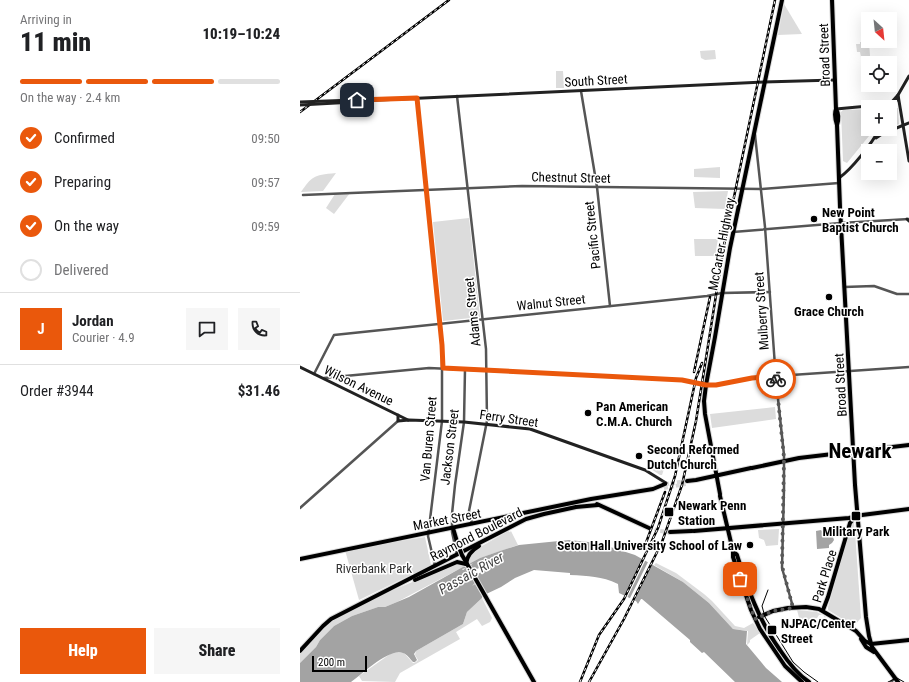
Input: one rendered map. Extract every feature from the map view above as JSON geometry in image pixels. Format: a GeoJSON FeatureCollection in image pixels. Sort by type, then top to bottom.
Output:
{"type":"FeatureCollection","features":[{"type":"Feature","properties":{"kind":"main road","name":"McCarter Highway"},"geometry":{"type":"LineString","coordinates":[[782,0],[733,232],[704,401],[716,476],[733,551],[733,557],[763,635],[789,671],[801,682]]}},
{"type":"Feature","properties":{"kind":"main road","name":"Broad Street"},"geometry":{"type":"LineString","coordinates":[[832,0],[836,109],[835,121],[837,125],[849,371],[866,617],[871,644]]}},
{"type":"Feature","properties":{"kind":"main road"},"geometry":{"type":"LineString","coordinates":[[894,100],[909,76]]}},
{"type":"Feature","properties":{"kind":"main road","name":"South Street"},"geometry":{"type":"LineString","coordinates":[[300,104],[354,100],[835,80]]}},
{"type":"Feature","properties":{"kind":"main road"},"geometry":{"type":"LineString","coordinates":[[897,100],[898,95]]}},
{"type":"Feature","properties":{"kind":"main road"},"geometry":{"type":"LineString","coordinates":[[898,95],[909,161]]}},
{"type":"Feature","properties":{"kind":"main road"},"geometry":{"type":"LineString","coordinates":[[836,109],[861,108]]}},
{"type":"Feature","properties":{"kind":"main road"},"geometry":{"type":"LineString","coordinates":[[874,139],[903,125],[909,124]]}},
{"type":"Feature","properties":{"kind":"main road"},"geometry":{"type":"LineString","coordinates":[[839,180],[876,136]]}},
{"type":"Feature","properties":{"kind":"main road","name":"Wilson Avenue"},"geometry":{"type":"LineString","coordinates":[[300,367],[408,420]]}},
{"type":"Feature","properties":{"kind":"main road"},"geometry":{"type":"LineString","coordinates":[[398,415],[398,421]]}},
{"type":"Feature","properties":{"kind":"main road","name":"Ferry Street"},"geometry":{"type":"LineString","coordinates":[[398,421],[464,422],[530,429],[645,470],[664,485]]}},
{"type":"Feature","properties":{"kind":"main road"},"geometry":{"type":"LineString","coordinates":[[688,482],[784,460],[909,445]]}},
{"type":"Feature","properties":{"kind":"main road","name":"Market Street"},"geometry":{"type":"LineString","coordinates":[[300,559],[664,485]]}},
{"type":"Feature","properties":{"kind":"main road"},"geometry":{"type":"LineString","coordinates":[[598,505],[597,501],[602,498]]}},
{"type":"Feature","properties":{"kind":"main road","name":"Market Street"},"geometry":{"type":"LineString","coordinates":[[566,509],[588,504],[597,499]]}},
{"type":"Feature","properties":{"kind":"main road"},"geometry":{"type":"LineString","coordinates":[[582,501],[588,504],[598,505],[648,527]]}},
{"type":"Feature","properties":{"kind":"main road","name":"Raymond Boulevard"},"geometry":{"type":"LineString","coordinates":[[300,650],[329,620],[460,555],[517,523],[537,515],[566,509]]}},
{"type":"Feature","properties":{"kind":"main road"},"geometry":{"type":"LineString","coordinates":[[669,533],[849,518],[909,510]]}},
{"type":"Feature","properties":{"kind":"main road"},"geometry":{"type":"LineString","coordinates":[[517,523],[532,514],[534,511]]}},
{"type":"Feature","properties":{"kind":"main road","name":"Park Place"},"geometry":{"type":"LineString","coordinates":[[858,516],[850,523],[823,610],[856,631],[871,644]]}},
{"type":"Feature","properties":{"kind":"main road"},"geometry":{"type":"LineString","coordinates":[[400,584],[411,581],[456,562],[465,562],[473,550],[509,527],[512,521],[508,517]]}},
{"type":"Feature","properties":{"kind":"main road","name":"Jackson Street"},"geometry":{"type":"LineString","coordinates":[[453,528],[460,555],[534,682]]}},
{"type":"Feature","properties":{"kind":"main road"},"geometry":{"type":"LineString","coordinates":[[757,618],[773,611],[793,608],[809,607],[823,610]]}},
{"type":"Feature","properties":{"kind":"main road","name":"McCarter Highway"},"geometry":{"type":"LineString","coordinates":[[757,618],[798,674],[809,682]]}},
{"type":"Feature","properties":{"kind":"main road"},"geometry":{"type":"LineString","coordinates":[[861,636],[866,647],[876,653]]}},
{"type":"Feature","properties":{"kind":"main road"},"geometry":{"type":"LineString","coordinates":[[896,680],[871,644],[909,640]]}},
{"type":"Feature","properties":{"kind":"street","name":"Pacific Street"},"geometry":{"type":"LineString","coordinates":[[581,91],[597,187],[610,306]]}},
{"type":"Feature","properties":{"kind":"street","name":"Adams Street"},"geometry":{"type":"LineString","coordinates":[[457,96],[483,320],[487,370],[486,424],[469,511],[472,524]]}},
{"type":"Feature","properties":{"kind":"street","name":"Van Buren Street"},"geometry":{"type":"LineString","coordinates":[[417,98],[440,324],[443,368],[442,421],[429,533],[435,567]]}},
{"type":"Feature","properties":{"kind":"street","name":"Mulberry Street"},"geometry":{"type":"LineString","coordinates":[[754,132],[766,230],[776,376],[784,460],[782,569],[793,608]]}},
{"type":"Feature","properties":{"kind":"street","name":"Chestnut Street"},"geometry":{"type":"LineString","coordinates":[[303,195],[522,186],[761,189],[839,180]]}},
{"type":"Feature","properties":{"kind":"street"},"geometry":{"type":"LineString","coordinates":[[733,232],[841,223],[908,220]]}},
{"type":"Feature","properties":{"kind":"street"},"geometry":{"type":"LineString","coordinates":[[844,287],[874,286],[895,294],[909,294]]}},
{"type":"Feature","properties":{"kind":"street","name":"Walnut Street"},"geometry":{"type":"LineString","coordinates":[[314,374],[334,335],[708,296],[722,293],[770,292]]}},
{"type":"Feature","properties":{"kind":"street"},"geometry":{"type":"LineString","coordinates":[[323,378],[420,368],[443,368],[682,380],[706,385],[716,385],[752,378],[909,367]]}},
{"type":"Feature","properties":{"kind":"street","name":"Jackson Street"},"geometry":{"type":"LineString","coordinates":[[460,555],[452,532],[452,514],[464,422],[465,369]]}},
{"type":"Feature","properties":{"kind":"street"},"geometry":{"type":"LineString","coordinates":[[300,508],[398,421]]}},
{"type":"Feature","properties":{"kind":"street"},"geometry":{"type":"LineString","coordinates":[[890,682],[896,680]]}},
{"type":"Feature","properties":{"kind":"green space"},"geometry":{"type":"Polygon","coordinates":[[[784,4],[802,34],[778,35],[784,4]]]}},
{"type":"Feature","properties":{"kind":"green space"},"geometry":{"type":"Polygon","coordinates":[[[861,42],[861,48],[869,48],[870,56],[861,57],[860,52],[857,52],[856,44],[860,44],[861,42]]]}},
{"type":"Feature","properties":{"kind":"green space"},"geometry":{"type":"Polygon","coordinates":[[[715,50],[716,59],[705,60],[701,58],[700,51],[715,50]]]}},
{"type":"Feature","properties":{"kind":"green space"},"geometry":{"type":"Polygon","coordinates":[[[556,71],[563,71],[564,88],[556,88],[556,71]]]}},
{"type":"Feature","properties":{"kind":"green space"},"geometry":{"type":"Polygon","coordinates":[[[897,108],[898,108],[899,124],[897,125],[897,108]]]}},
{"type":"Feature","properties":{"kind":"green space"},"geometry":{"type":"Polygon","coordinates":[[[861,109],[861,136],[869,136],[847,163],[843,161],[841,112],[843,110],[861,109]]]}},
{"type":"Feature","properties":{"kind":"green space"},"geometry":{"type":"Polygon","coordinates":[[[720,167],[720,178],[694,177],[694,169],[720,167]]]}},
{"type":"Feature","properties":{"kind":"green space"},"geometry":{"type":"Polygon","coordinates":[[[336,173],[323,191],[301,192],[311,180],[317,176],[336,173]]]}},
{"type":"Feature","properties":{"kind":"green space"},"geometry":{"type":"Polygon","coordinates":[[[728,191],[725,209],[695,208],[693,192],[728,191]]]}},
{"type":"Feature","properties":{"kind":"green space"},"geometry":{"type":"Polygon","coordinates":[[[350,193],[334,214],[326,208],[335,194],[350,193]]]}},
{"type":"Feature","properties":{"kind":"green space"},"geometry":{"type":"Polygon","coordinates":[[[469,218],[480,317],[443,321],[433,222],[469,218]]]}},
{"type":"Feature","properties":{"kind":"green space"},"geometry":{"type":"Polygon","coordinates":[[[694,239],[718,239],[715,256],[695,256],[694,239]]]}},
{"type":"Feature","properties":{"kind":"green space"},"geometry":{"type":"Polygon","coordinates":[[[775,407],[776,419],[712,428],[710,414],[775,407]]]}},
{"type":"Feature","properties":{"kind":"green space"},"geometry":{"type":"Polygon","coordinates":[[[666,463],[662,475],[651,469],[652,465],[666,463]]]}},
{"type":"Feature","properties":{"kind":"green space","name":"Military Park"},"geometry":{"type":"Polygon","coordinates":[[[852,523],[854,523],[855,531],[861,618],[854,626],[828,610],[852,523]]]}},
{"type":"Feature","properties":{"kind":"green space"},"geometry":{"type":"Polygon","coordinates":[[[779,529],[778,545],[766,546],[764,540],[759,538],[758,530],[779,529]]]}},
{"type":"Feature","properties":{"kind":"green space"},"geometry":{"type":"Polygon","coordinates":[[[508,531],[511,531],[518,545],[480,558],[397,602],[385,607],[378,607],[352,616],[334,626],[300,663],[300,654],[330,622],[386,593],[455,564],[461,564],[475,550],[508,531]]]}},
{"type":"Feature","properties":{"kind":"green space","name":"Riverbank Park"},"geometry":{"type":"Polygon","coordinates":[[[425,537],[431,565],[359,600],[345,550],[425,537]]]}},
{"type":"Feature","properties":{"kind":"green space"},"geometry":{"type":"Polygon","coordinates":[[[656,563],[676,573],[704,594],[735,626],[744,628],[753,623],[760,633],[750,640],[747,645],[748,631],[733,629],[709,603],[683,582],[654,565],[656,563]]]}},
{"type":"Feature","properties":{"kind":"green space"},"geometry":{"type":"Polygon","coordinates":[[[482,598],[492,618],[490,622],[482,626],[477,619],[456,632],[460,639],[400,673],[395,682],[362,681],[359,676],[393,652],[404,653],[413,663],[416,662],[418,660],[415,655],[416,651],[463,624],[467,612],[482,598]]]}},
{"type":"Feature","properties":{"kind":"green space"},"geometry":{"type":"Polygon","coordinates":[[[797,610],[817,612],[822,615],[819,615],[817,618],[801,625],[797,610]]]}},
{"type":"Feature","properties":{"kind":"water"},"geometry":{"type":"Polygon","coordinates":[[[821,530],[824,534],[832,534],[834,540],[829,545],[829,548],[817,549],[816,531],[821,530]]]}},
{"type":"Feature","properties":{"kind":"water","name":"Passaic River"},"geometry":{"type":"Polygon","coordinates":[[[569,540],[598,543],[635,555],[683,582],[709,603],[733,629],[747,631],[746,644],[766,668],[782,682],[735,682],[704,652],[702,653],[690,642],[690,640],[642,599],[638,604],[636,601],[619,593],[618,584],[606,579],[595,577],[534,570],[515,578],[482,596],[482,598],[467,612],[463,624],[416,651],[414,654],[417,660],[415,662],[413,662],[407,655],[397,652],[384,657],[351,682],[300,682],[300,663],[334,626],[352,616],[378,607],[385,607],[409,597],[480,558],[519,545],[569,540]]]}},
{"type":"Feature","properties":{"kind":"pier"},"geometry":{"type":"Polygon","coordinates":[[[643,558],[646,559],[627,598],[624,597],[643,558]]]}},
{"type":"Feature","properties":{"kind":"pier"},"geometry":{"type":"Polygon","coordinates":[[[649,560],[653,562],[634,602],[629,600],[649,560]]]}},
{"type":"Feature","properties":{"kind":"pier"},"geometry":{"type":"Polygon","coordinates":[[[469,562],[470,565],[473,563],[470,566],[473,571],[484,567],[483,571],[476,575],[486,594],[482,596],[475,584],[472,586],[475,583],[471,578],[464,582],[461,581],[461,578],[469,573],[463,564],[469,562]]]}},
{"type":"Feature","properties":{"kind":"tunnel"},"geometry":{"type":"LineString","coordinates":[[665,484],[687,481]]}},
{"type":"Feature","properties":{"kind":"tunnel"},"geometry":{"type":"LineString","coordinates":[[664,488],[686,484]]}},
{"type":"Feature","properties":{"kind":"tunnel"},"geometry":{"type":"LineString","coordinates":[[649,527],[659,531],[670,532]]}},
{"type":"Feature","properties":{"kind":"tram line"},"geometry":{"type":"LineString","coordinates":[[768,590],[762,606],[765,617],[793,662],[818,682]]}},
{"type":"Feature","properties":{"kind":"tram line"},"geometry":{"type":"LineString","coordinates":[[888,682],[897,678],[904,682]]}},
{"type":"Feature","properties":{"kind":"railway"},"geometry":{"type":"LineString","coordinates":[[300,112],[449,0]]}},
{"type":"Feature","properties":{"kind":"railway"},"geometry":{"type":"LineString","coordinates":[[589,682],[624,619],[662,542],[682,485],[696,421],[724,245],[775,0]]}},
{"type":"Feature","properties":{"kind":"railway"},"geometry":{"type":"LineString","coordinates":[[694,372],[710,297]]}},
{"type":"Feature","properties":{"kind":"railway"},"geometry":{"type":"LineString","coordinates":[[580,682],[599,635],[624,599],[658,528],[675,476],[696,378],[702,363]]}},
{"type":"Feature","properties":{"kind":"railway"},"geometry":{"type":"LineString","coordinates":[[644,548],[665,492]]}},
{"type":"Feature","properties":{"kind":"way so far"},"geometry":{"type":"LineString","coordinates":[[740,579],[755,619],[773,611],[793,608],[784,579],[782,566],[784,458],[776,379]]}},
{"type":"Feature","properties":{"kind":"place","name":"New Point Baptist Church"},"geometry":{"type":"Point","coordinates":[814,219]}},
{"type":"Feature","properties":{"kind":"place","name":"Grace Church"},"geometry":{"type":"Point","coordinates":[829,297]}},
{"type":"Feature","properties":{"kind":"place","name":"Pan American C.M.A. Church"},"geometry":{"type":"Point","coordinates":[588,413]}},
{"type":"Feature","properties":{"kind":"place","name":"Second Reformed Dutch Church"},"geometry":{"type":"Point","coordinates":[639,456]}},
{"type":"Feature","properties":{"kind":"place","name":"Newark Penn Station"},"geometry":{"type":"Point","coordinates":[669,512]}},
{"type":"Feature","properties":{"kind":"place","name":"Military Park"},"geometry":{"type":"Point","coordinates":[856,516]}},
{"type":"Feature","properties":{"kind":"place","name":"Seton Hall University School of Law"},"geometry":{"type":"Point","coordinates":[750,545]}},
{"type":"Feature","properties":{"kind":"place","name":"NJPAC/Center Street"},"geometry":{"type":"Point","coordinates":[772,630]}},
{"type":"Feature","properties":{"kind":"district","name":"Newark"},"geometry":{"type":"Point","coordinates":[860,451]}},
{"type":"Feature","properties":{"kind":"route"},"geometry":{"type":"LineString","coordinates":[[357,100],[417,98],[442,345],[443,368],[682,380],[706,385],[716,385],[761,377],[776,376],[776,379]]}}]}
